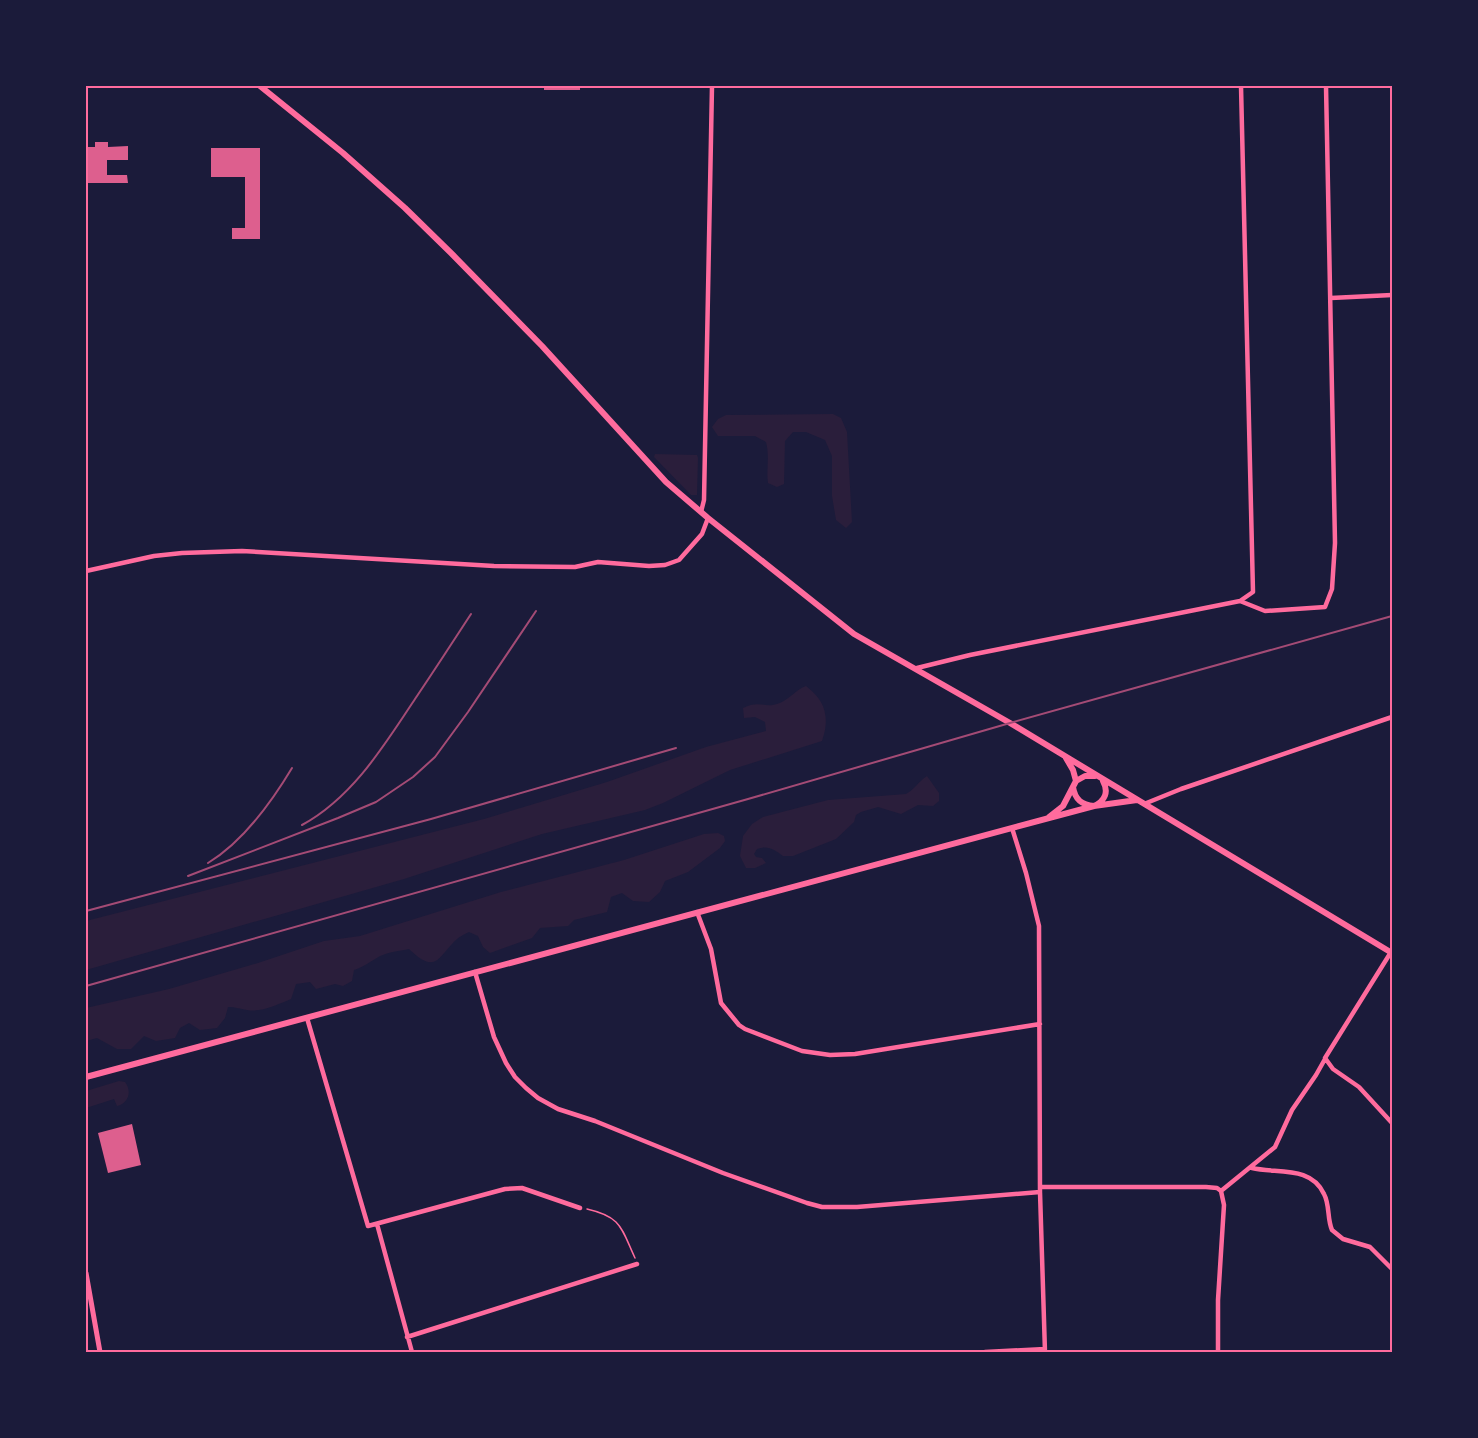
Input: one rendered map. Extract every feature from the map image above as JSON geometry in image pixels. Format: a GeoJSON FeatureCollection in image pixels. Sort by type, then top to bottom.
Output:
{"type":"FeatureCollection","features":[{"type":"Feature","properties":{"kind":"main road"},"geometry":{"type":"LineString","coordinates":[[260,86],[343,153],[413,216],[520,322],[666,482],[854,634],[917,669],[1392,952]]}},
{"type":"Feature","properties":{"kind":"main road"},"geometry":{"type":"LineString","coordinates":[[1043,821],[1063,806],[1075,784],[1088,775],[1100,778],[1105,786],[1106,795],[1094,806],[1081,802],[1076,797],[1075,784],[1073,770],[1066,758]]}},
{"type":"Feature","properties":{"kind":"main road"},"geometry":{"type":"LineString","coordinates":[[86,1077],[1094,806],[1137,800]]}},
{"type":"Feature","properties":{"kind":"street"},"geometry":{"type":"LineString","coordinates":[[701,512],[704,500],[712,86]]}},
{"type":"Feature","properties":{"kind":"street"},"geometry":{"type":"LineString","coordinates":[[917,669],[970,654],[1240,601],[1253,592],[1241,86]]}},
{"type":"Feature","properties":{"kind":"street"},"geometry":{"type":"LineString","coordinates":[[1240,601],[1265,611],[1325,607],[1332,589],[1335,543],[1326,86]]}},
{"type":"Feature","properties":{"kind":"street"},"geometry":{"type":"LineString","coordinates":[[1331,298],[1392,295]]}},
{"type":"Feature","properties":{"kind":"street"},"geometry":{"type":"LineString","coordinates":[[86,571],[154,556],[242,551],[494,566],[575,567],[598,562],[664,565],[679,560],[702,534],[708,518]]}},
{"type":"Feature","properties":{"kind":"street"},"geometry":{"type":"LineString","coordinates":[[1144,804],[1181,789],[1392,717]]}},
{"type":"Feature","properties":{"kind":"street"},"geometry":{"type":"LineString","coordinates":[[985,1353],[1045,1351],[1040,1190],[1039,926],[1012,828]]}},
{"type":"Feature","properties":{"kind":"street"},"geometry":{"type":"LineString","coordinates":[[697,912],[711,949],[723,1008],[745,1029],[802,1051],[830,1055],[855,1054],[1040,1024]]}},
{"type":"Feature","properties":{"kind":"street"},"geometry":{"type":"LineString","coordinates":[[1221,1191],[1275,1147],[1292,1110],[1392,952]]}},
{"type":"Feature","properties":{"kind":"street"},"geometry":{"type":"LineString","coordinates":[[475,972],[494,1037],[506,1063],[526,1088],[538,1098],[558,1109],[807,1203],[857,1208],[1040,1190],[1206,1187],[1221,1191]]}},
{"type":"Feature","properties":{"kind":"street"},"geometry":{"type":"LineString","coordinates":[[307,1018],[368,1227],[505,1189],[522,1188],[580,1208]]}},
{"type":"Feature","properties":{"kind":"street"},"geometry":{"type":"LineString","coordinates":[[1325,1058],[1333,1069],[1359,1087],[1392,1123]]}},
{"type":"Feature","properties":{"kind":"street"},"geometry":{"type":"LineString","coordinates":[[1252,1168],[1305,1176],[1324,1192],[1332,1230],[1343,1239],[1370,1248],[1392,1269]]}},
{"type":"Feature","properties":{"kind":"street"},"geometry":{"type":"LineString","coordinates":[[1218,1353],[1218,1300],[1224,1205],[1221,1191]]}},
{"type":"Feature","properties":{"kind":"street"},"geometry":{"type":"LineString","coordinates":[[377,1224],[412,1353]]}},
{"type":"Feature","properties":{"kind":"street"},"geometry":{"type":"LineString","coordinates":[[408,1337],[637,1264]]}},
{"type":"Feature","properties":{"kind":"street"},"geometry":{"type":"LineString","coordinates":[[86,1273],[100,1353]]}},
{"type":"Feature","properties":{"kind":"path"},"geometry":{"type":"LineString","coordinates":[[580,1208],[606,1214],[621,1226],[637,1264]]}},
{"type":"Feature","properties":{"kind":"shaded area"},"geometry":{"type":"Polygon","coordinates":[[[833,414],[841,418],[847,432],[852,522],[846,528],[836,520],[832,496],[832,456],[825,440],[806,432],[793,432],[785,441],[784,484],[777,487],[768,483],[766,442],[755,436],[718,436],[712,427],[718,419],[726,415],[833,414]]]}},
{"type":"Feature","properties":{"kind":"shaded area"},"geometry":{"type":"Polygon","coordinates":[[[655,454],[697,455],[697,495],[691,495],[654,457],[655,454]]]}},
{"type":"Feature","properties":{"kind":"shaded area"},"geometry":{"type":"Polygon","coordinates":[[[806,686],[818,698],[825,710],[826,725],[822,741],[730,770],[645,810],[542,834],[404,879],[86,970],[86,921],[484,819],[607,782],[706,747],[766,731],[765,722],[755,717],[744,718],[743,708],[757,704],[777,704],[806,686]]]}},
{"type":"Feature","properties":{"kind":"shaded area"},"geometry":{"type":"Polygon","coordinates":[[[927,776],[939,793],[939,801],[933,806],[918,805],[901,814],[878,807],[861,812],[836,839],[793,856],[783,856],[768,848],[757,849],[754,854],[766,863],[755,868],[746,868],[740,856],[743,836],[752,824],[763,817],[828,800],[906,794],[927,776]]]}},
{"type":"Feature","properties":{"kind":"shaded area"},"geometry":{"type":"Polygon","coordinates":[[[718,833],[724,836],[725,841],[720,848],[688,872],[665,881],[660,892],[649,902],[633,901],[622,893],[611,897],[607,912],[574,920],[568,926],[540,928],[532,938],[490,953],[483,947],[478,936],[469,932],[458,938],[441,957],[431,962],[418,957],[409,949],[380,956],[354,970],[352,981],[343,986],[335,984],[316,989],[310,982],[296,984],[291,999],[269,1008],[252,1011],[228,1007],[225,1018],[217,1028],[200,1030],[189,1023],[180,1028],[175,1038],[156,1041],[144,1036],[131,1049],[117,1049],[97,1038],[86,1041],[86,1008],[169,989],[324,941],[360,936],[501,892],[624,860],[704,834],[718,833]]]}},
{"type":"Feature","properties":{"kind":"shaded area"},"geometry":{"type":"Polygon","coordinates":[[[119,1081],[125,1082],[129,1093],[124,1102],[117,1106],[114,1099],[86,1108],[86,1091],[119,1081]]]}},
{"type":"Feature","properties":{"kind":"building"},"geometry":{"type":"Polygon","coordinates":[[[544,86],[580,86],[580,90],[544,90],[544,86]]]}},
{"type":"Feature","properties":{"kind":"building"},"geometry":{"type":"Polygon","coordinates":[[[95,142],[108,142],[108,147],[128,146],[128,160],[107,160],[107,175],[127,175],[128,183],[88,183],[86,185],[86,173],[88,173],[86,147],[95,147],[95,142]]]}},
{"type":"Feature","properties":{"kind":"building"},"geometry":{"type":"Polygon","coordinates":[[[211,148],[260,148],[260,239],[232,239],[232,228],[245,228],[245,177],[211,177],[211,148]]]}},
{"type":"Feature","properties":{"kind":"building"},"geometry":{"type":"Polygon","coordinates":[[[132,1124],[141,1165],[108,1173],[98,1133],[132,1124]]]}},
{"type":"Feature","properties":{"kind":"railway"},"geometry":{"type":"LineString","coordinates":[[188,876],[376,802],[413,777],[435,757],[536,611]]}},
{"type":"Feature","properties":{"kind":"railway"},"geometry":{"type":"LineString","coordinates":[[302,825],[336,801],[366,770],[471,614]]}},
{"type":"Feature","properties":{"kind":"railway"},"geometry":{"type":"LineString","coordinates":[[86,986],[1392,616]]}},
{"type":"Feature","properties":{"kind":"railway"},"geometry":{"type":"LineString","coordinates":[[86,911],[431,819],[676,748]]}},
{"type":"Feature","properties":{"kind":"railway"},"geometry":{"type":"LineString","coordinates":[[208,863],[245,833],[275,795],[292,768]]}}]}
